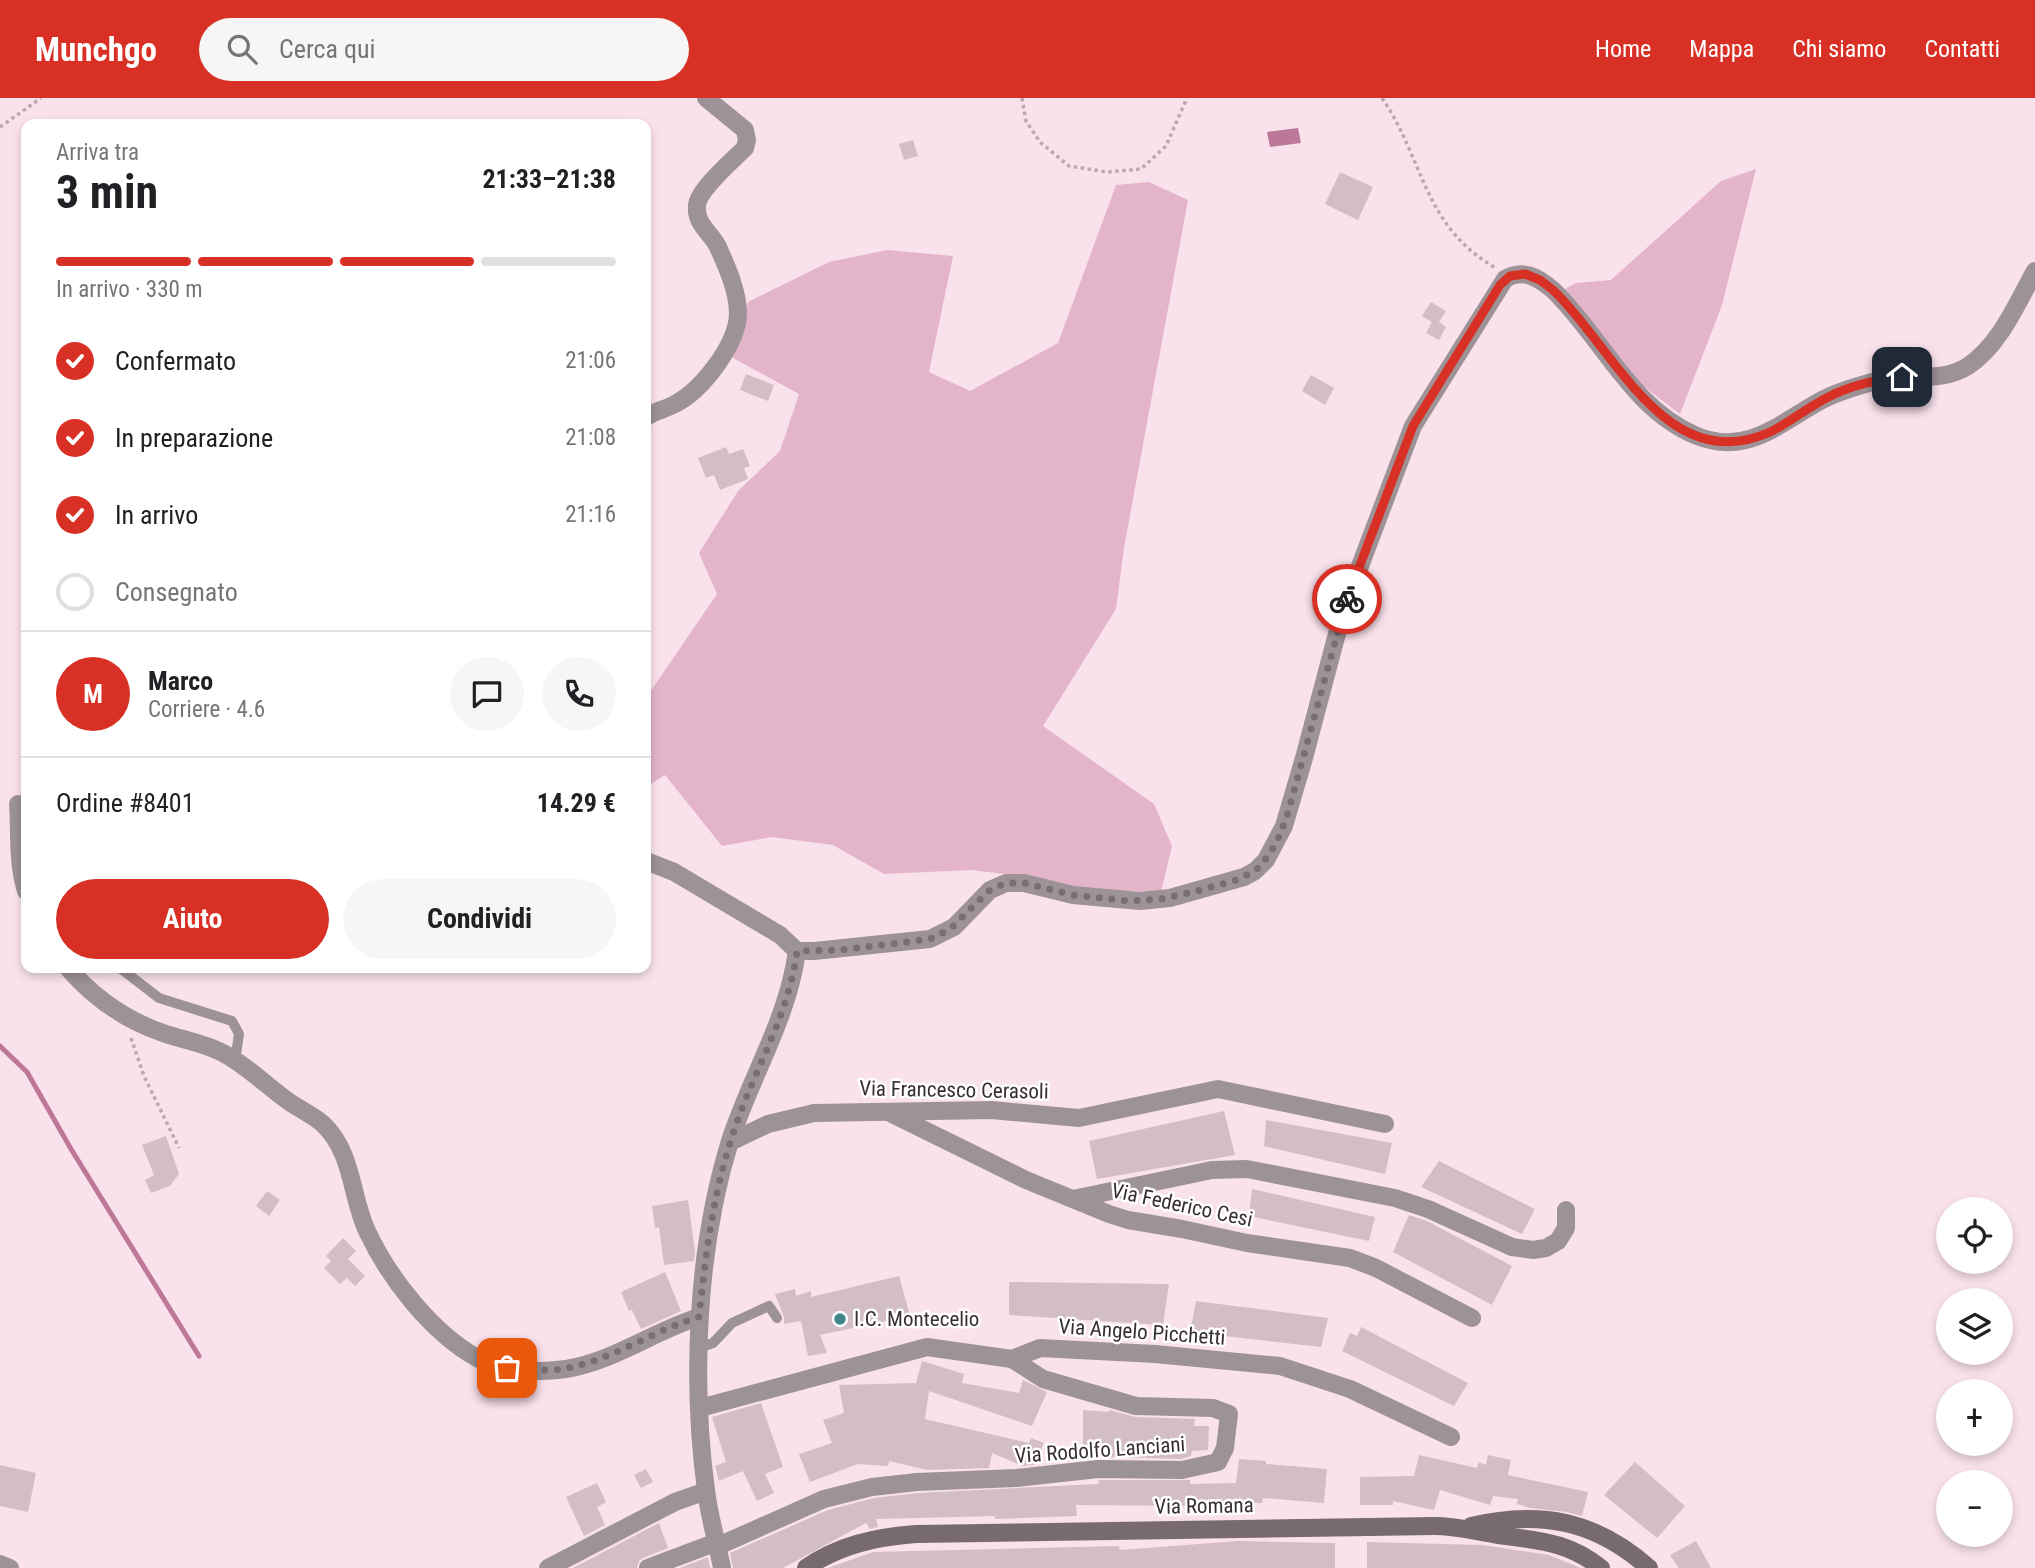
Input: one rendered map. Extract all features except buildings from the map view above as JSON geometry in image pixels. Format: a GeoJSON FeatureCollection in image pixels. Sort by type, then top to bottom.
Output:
{"type":"FeatureCollection","features":[{"type":"Feature","properties":{"kind":"street"},"geometry":{"type":"LineString","coordinates":[[651,415],[676,404],[698,388],[731,340],[738,315],[727,265],[716,242],[701,225],[697,206],[700,195],[744,148],[747,140],[745,130],[706,98]]}},
{"type":"Feature","properties":{"kind":"street"},"geometry":{"type":"LineString","coordinates":[[651,862],[674,872],[780,935],[797,951],[841,950],[930,939],[950,929],[990,890],[1006,883],[1024,883],[1073,895],[1148,901],[1178,896],[1235,880],[1260,867],[1276,844],[1287,816],[1343,611],[1413,426],[1500,285],[1510,276],[1525,274],[1540,280],[1553,290],[1628,382],[1656,411],[1688,431],[1721,441],[1763,435],[1825,399],[1858,386],[1890,378],[1945,375],[1959,371],[1976,359],[2004,326],[2035,271]]}},
{"type":"Feature","properties":{"kind":"street"},"geometry":{"type":"LineString","coordinates":[[18,804],[21,874]]}},
{"type":"Feature","properties":{"kind":"street"},"geometry":{"type":"LineString","coordinates":[[722,1568],[706,1490],[700,1408],[699,1317],[713,1209],[730,1142],[747,1095],[782,1016],[797,951]]}},
{"type":"Feature","properties":{"kind":"street"},"geometry":{"type":"LineString","coordinates":[[72,973],[110,1008],[161,1032],[224,1054],[323,1125],[343,1153],[366,1228],[389,1270],[429,1319],[450,1339],[479,1358],[507,1368],[566,1369],[611,1355],[675,1324],[699,1317]]}},
{"type":"Feature","properties":{"kind":"street","name":"Via Francesco Cerasoli"},"geometry":{"type":"LineString","coordinates":[[730,1142],[768,1124],[801,1115],[838,1111],[889,1113],[991,1110],[1079,1118],[1218,1089],[1385,1124]]}},
{"type":"Feature","properties":{"kind":"street","name":"Via Federico Cesi"},"geometry":{"type":"LineString","coordinates":[[889,1113],[1010,1172],[1128,1220],[1247,1243],[1350,1258],[1388,1274],[1472,1318]]}},
{"type":"Feature","properties":{"kind":"street"},"geometry":{"type":"LineString","coordinates":[[1073,1199],[1212,1170],[1247,1169],[1395,1198],[1428,1209],[1517,1249],[1532,1250],[1546,1248],[1558,1241],[1566,1228],[1566,1210]]}},
{"type":"Feature","properties":{"kind":"street","name":"Via Angelo Picchetti"},"geometry":{"type":"LineString","coordinates":[[700,1408],[927,1347],[1012,1359],[1040,1348],[1155,1354],[1280,1366],[1350,1389],[1451,1437]]}},
{"type":"Feature","properties":{"kind":"street","name":"Via Rodolfo Lanciani"},"geometry":{"type":"LineString","coordinates":[[648,1568],[718,1544],[824,1499],[872,1487],[917,1482],[1016,1478],[1098,1469],[1182,1470],[1218,1462],[1225,1448],[1229,1414],[1213,1408],[1136,1406],[1043,1379],[1012,1359]]}},
{"type":"Feature","properties":{"kind":"street"},"geometry":{"type":"LineString","coordinates":[[552,1567],[675,1502],[706,1490]]}},
{"type":"Feature","properties":{"kind":"street"},"geometry":{"type":"LineString","coordinates":[[1464,1528],[1517,1518],[1575,1525],[1609,1539],[1649,1568]]}},
{"type":"Feature","properties":{"kind":"street","name":"Via Romana"},"geometry":{"type":"LineString","coordinates":[[806,1568],[832,1552],[859,1542],[935,1533],[1434,1526],[1522,1536],[1566,1547],[1587,1557],[1601,1568]]}},
{"type":"Feature","properties":{"kind":"street"},"geometry":{"type":"LineString","coordinates":[[0,1564],[10,1568]]}},
{"type":"Feature","properties":{"kind":"lane"},"geometry":{"type":"LineString","coordinates":[[126,973],[159,998],[232,1021],[239,1034],[235,1062]]}},
{"type":"Feature","properties":{"kind":"lane"},"geometry":{"type":"LineString","coordinates":[[699,1348],[713,1343],[732,1323],[769,1306],[777,1318]]}},
{"type":"Feature","properties":{"kind":"path"},"geometry":{"type":"LineString","coordinates":[[0,127],[41,98]]}},
{"type":"Feature","properties":{"kind":"path"},"geometry":{"type":"LineString","coordinates":[[1022,98],[1026,121],[1040,142],[1069,166],[1107,172],[1141,169],[1166,146],[1187,98]]}},
{"type":"Feature","properties":{"kind":"path"},"geometry":{"type":"LineString","coordinates":[[1382,98],[1442,220],[1474,256],[1510,276]]}},
{"type":"Feature","properties":{"kind":"path"},"geometry":{"type":"LineString","coordinates":[[131,1018],[132,1045],[179,1148]]}},
{"type":"Feature","properties":{"kind":"shaded area"},"geometry":{"type":"Polygon","coordinates":[[[1298,128],[1301,143],[1270,147],[1267,132],[1298,128]]]}},
{"type":"Feature","properties":{"kind":"shaded area"},"geometry":{"type":"Polygon","coordinates":[[[1756,169],[1722,305],[1680,414],[1630,376],[1565,289],[1576,283],[1611,280],[1721,181],[1756,169]]]}},
{"type":"Feature","properties":{"kind":"shaded area"},"geometry":{"type":"Polygon","coordinates":[[[1149,182],[1188,200],[1124,548],[1116,609],[1043,726],[1154,804],[1172,846],[1161,892],[1091,891],[1032,877],[971,870],[884,874],[833,845],[772,837],[722,846],[665,775],[651,784],[651,691],[717,594],[699,553],[738,491],[780,451],[799,394],[733,358],[748,302],[829,262],[887,250],[953,256],[929,372],[970,391],[1058,343],[1116,185],[1149,182]]]}},
{"type":"Feature","properties":{"kind":"waterway"},"geometry":{"type":"LineString","coordinates":[[0,1046],[27,1072],[71,1149],[199,1356]]}},
{"type":"Feature","properties":{"kind":"way so far"},"geometry":{"type":"LineString","coordinates":[[507,1368],[566,1369],[611,1355],[675,1324],[699,1317],[711,1220],[721,1174],[740,1113],[787,1002],[797,951],[841,950],[938,937],[950,929],[981,897],[1006,883],[1024,883],[1073,895],[1121,901],[1148,901],[1178,896],[1235,880],[1260,867],[1276,844],[1287,816],[1347,599]]}},
{"type":"Feature","properties":{"kind":"place","name":"I.C. Montecelio"},"geometry":{"type":"Point","coordinates":[840,1319]}},
{"type":"Feature","properties":{"kind":"route"},"geometry":{"type":"LineString","coordinates":[[1347,599],[1418,416],[1500,285],[1510,276],[1525,274],[1540,280],[1553,290],[1628,382],[1656,411],[1704,438],[1736,440],[1756,437],[1838,393],[1880,380],[1902,377]]}}]}
